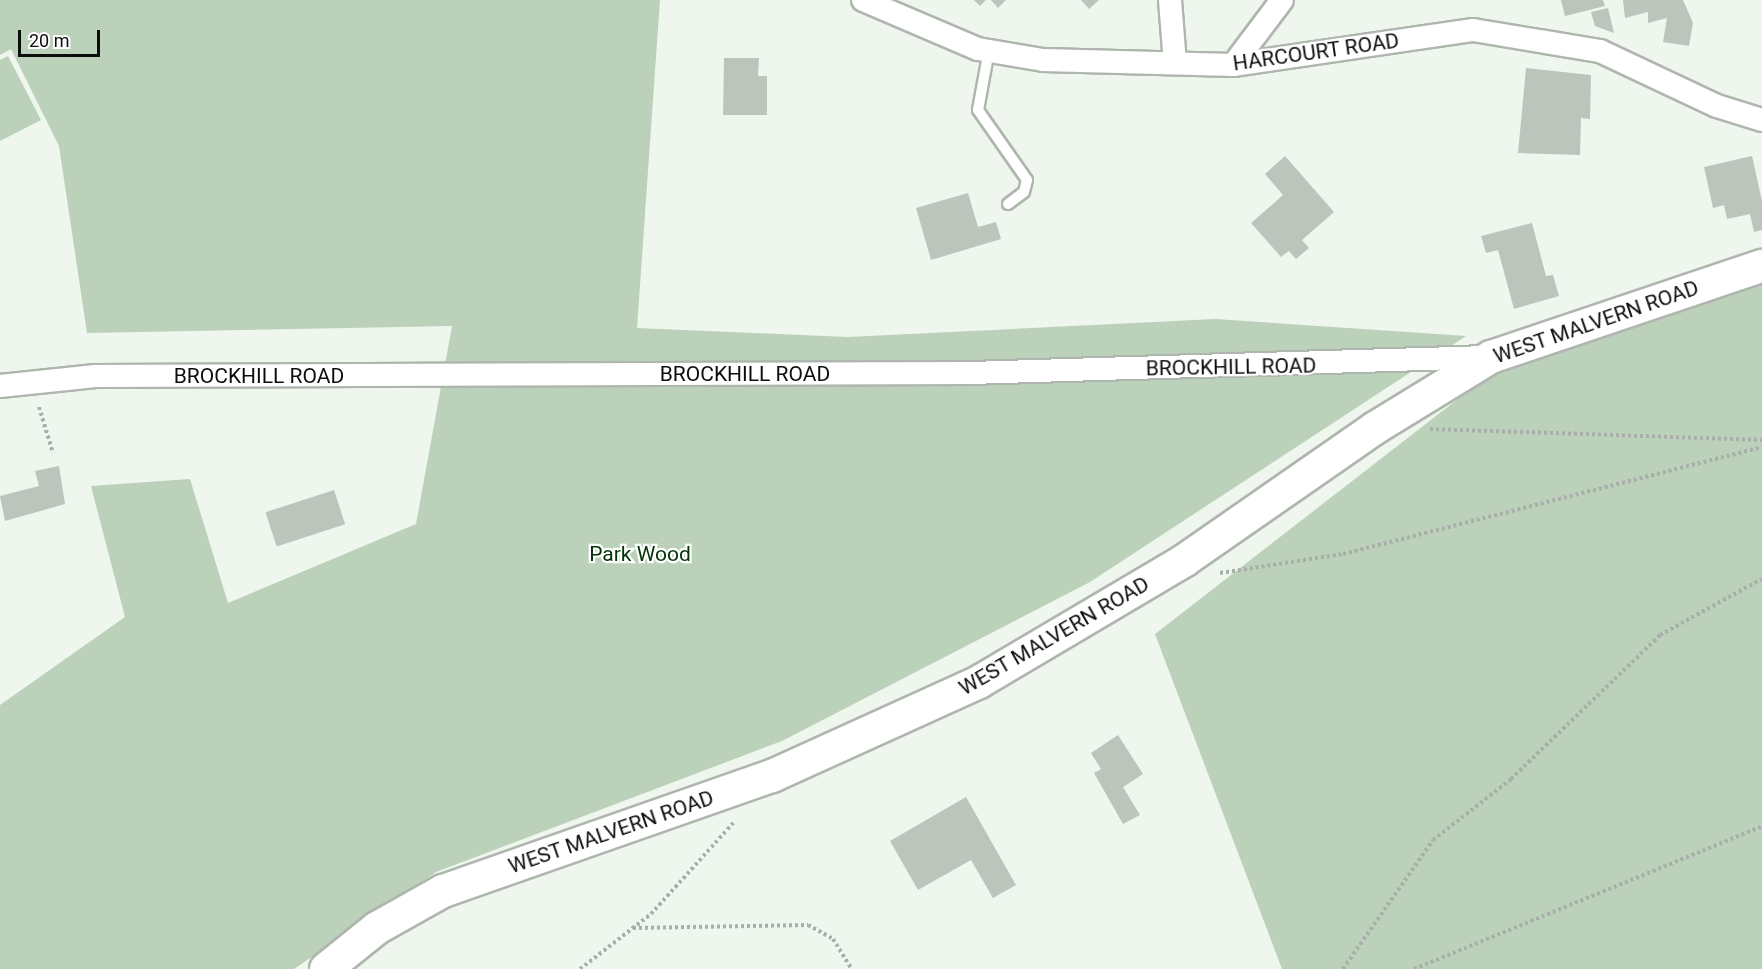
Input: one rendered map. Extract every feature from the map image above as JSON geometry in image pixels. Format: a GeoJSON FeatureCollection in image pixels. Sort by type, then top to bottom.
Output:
{"type":"FeatureCollection","features":[{"type":"Feature","properties":{"kind":"main road","name":"WEST MALVERN ROAD"},"geometry":{"type":"LineString","coordinates":[[326,969],[376,928],[443,891],[772,776],[979,682],[1185,560],[1376,428],[1491,357],[1762,266]]}},
{"type":"Feature","properties":{"kind":"street","name":"HARCOURT ROAD"},"geometry":{"type":"LineString","coordinates":[[863,0],[989,50],[1043,60],[1233,65],[1473,30],[1600,51],[1717,106],[1762,120]]}},
{"type":"Feature","properties":{"kind":"street"},"geometry":{"type":"LineString","coordinates":[[1170,0],[1175,63]]}},
{"type":"Feature","properties":{"kind":"street"},"geometry":{"type":"LineString","coordinates":[[1233,65],[1281,0]]}},
{"type":"Feature","properties":{"kind":"street","name":"BROCKHILL ROAD"},"geometry":{"type":"LineString","coordinates":[[0,386],[94,376],[982,373],[1491,357]]}},
{"type":"Feature","properties":{"kind":"lane"},"geometry":{"type":"LineString","coordinates":[[989,50],[978,110],[1027,180],[1024,192],[1008,204]]}},
{"type":"Feature","properties":{"kind":"path"},"geometry":{"type":"LineString","coordinates":[[38,382],[42,430],[53,453]]}},
{"type":"Feature","properties":{"kind":"path"},"geometry":{"type":"LineString","coordinates":[[1421,429],[1762,440]]}},
{"type":"Feature","properties":{"kind":"path"},"geometry":{"type":"LineString","coordinates":[[1213,574],[1343,554],[1762,447]]}},
{"type":"Feature","properties":{"kind":"path"},"geometry":{"type":"LineString","coordinates":[[1343,969],[1433,840],[1511,779],[1660,635],[1762,579]]}},
{"type":"Feature","properties":{"kind":"path"},"geometry":{"type":"LineString","coordinates":[[580,969],[633,928],[743,811]]}},
{"type":"Feature","properties":{"kind":"path"},"geometry":{"type":"LineString","coordinates":[[1414,969],[1762,826]]}},
{"type":"Feature","properties":{"kind":"path"},"geometry":{"type":"LineString","coordinates":[[633,928],[808,925],[833,939],[852,969]]}},
{"type":"Feature","properties":{"kind":"green space","name":"Park Wood"},"geometry":{"type":"Polygon","coordinates":[[[0,0],[660,0],[637,328],[848,337],[1215,319],[1466,336],[1090,582],[782,741],[436,872],[294,969],[0,969],[0,705],[125,617],[91,486],[190,479],[228,603],[416,524],[452,326],[87,333],[59,146],[11,49],[0,55],[0,0]]]}},
{"type":"Feature","properties":{"kind":"green space"},"geometry":{"type":"Polygon","coordinates":[[[8,56],[41,120],[0,141],[0,60],[8,56]]]}},
{"type":"Feature","properties":{"kind":"green space"},"geometry":{"type":"Polygon","coordinates":[[[1762,282],[1762,969],[1282,969],[1155,634],[1485,378],[1762,282]]]}},
{"type":"Feature","properties":{"kind":"building"},"geometry":{"type":"Polygon","coordinates":[[[974,0],[986,0],[980,6],[974,0]]]}},
{"type":"Feature","properties":{"kind":"building"},"geometry":{"type":"Polygon","coordinates":[[[991,0],[1006,0],[998,8],[991,0]]]}},
{"type":"Feature","properties":{"kind":"building"},"geometry":{"type":"Polygon","coordinates":[[[1081,0],[1099,0],[1089,9],[1081,0]]]}},
{"type":"Feature","properties":{"kind":"building"},"geometry":{"type":"Polygon","coordinates":[[[1561,0],[1603,0],[1605,6],[1565,16],[1561,0]]]}},
{"type":"Feature","properties":{"kind":"building"},"geometry":{"type":"Polygon","coordinates":[[[1623,0],[1683,0],[1693,23],[1689,46],[1663,42],[1667,18],[1648,23],[1648,12],[1625,18],[1623,0]]]}},
{"type":"Feature","properties":{"kind":"building"},"geometry":{"type":"Polygon","coordinates":[[[1608,8],[1614,33],[1595,26],[1591,12],[1608,8]]]}},
{"type":"Feature","properties":{"kind":"building"},"geometry":{"type":"Polygon","coordinates":[[[724,58],[759,58],[758,76],[767,76],[767,115],[723,115],[724,58]]]}},
{"type":"Feature","properties":{"kind":"building"},"geometry":{"type":"Polygon","coordinates":[[[1526,68],[1591,75],[1590,119],[1581,118],[1580,155],[1518,153],[1526,68]]]}},
{"type":"Feature","properties":{"kind":"building"},"geometry":{"type":"Polygon","coordinates":[[[1285,156],[1334,212],[1302,240],[1309,248],[1296,259],[1289,251],[1281,257],[1251,223],[1283,195],[1265,174],[1285,156]]]}},
{"type":"Feature","properties":{"kind":"building"},"geometry":{"type":"Polygon","coordinates":[[[1752,156],[1762,201],[1762,230],[1754,232],[1750,214],[1727,219],[1724,205],[1713,208],[1704,167],[1752,156]]]}},
{"type":"Feature","properties":{"kind":"building"},"geometry":{"type":"Polygon","coordinates":[[[968,193],[978,227],[996,222],[1001,239],[931,260],[916,208],[968,193]]]}},
{"type":"Feature","properties":{"kind":"building"},"geometry":{"type":"Polygon","coordinates":[[[1532,223],[1546,276],[1553,275],[1559,296],[1514,309],[1498,250],[1486,253],[1481,236],[1532,223]]]}},
{"type":"Feature","properties":{"kind":"building"},"geometry":{"type":"Polygon","coordinates":[[[59,466],[65,504],[5,521],[0,496],[39,486],[35,471],[59,466]]]}},
{"type":"Feature","properties":{"kind":"building"},"geometry":{"type":"Polygon","coordinates":[[[334,490],[345,524],[277,546],[266,512],[334,490]]]}},
{"type":"Feature","properties":{"kind":"building"},"geometry":{"type":"Polygon","coordinates":[[[1118,735],[1143,774],[1123,787],[1140,815],[1123,824],[1094,773],[1101,769],[1091,753],[1118,735]]]}},
{"type":"Feature","properties":{"kind":"building"},"geometry":{"type":"Polygon","coordinates":[[[966,797],[1016,885],[993,898],[971,860],[918,890],[890,841],[966,797]]]}}]}
